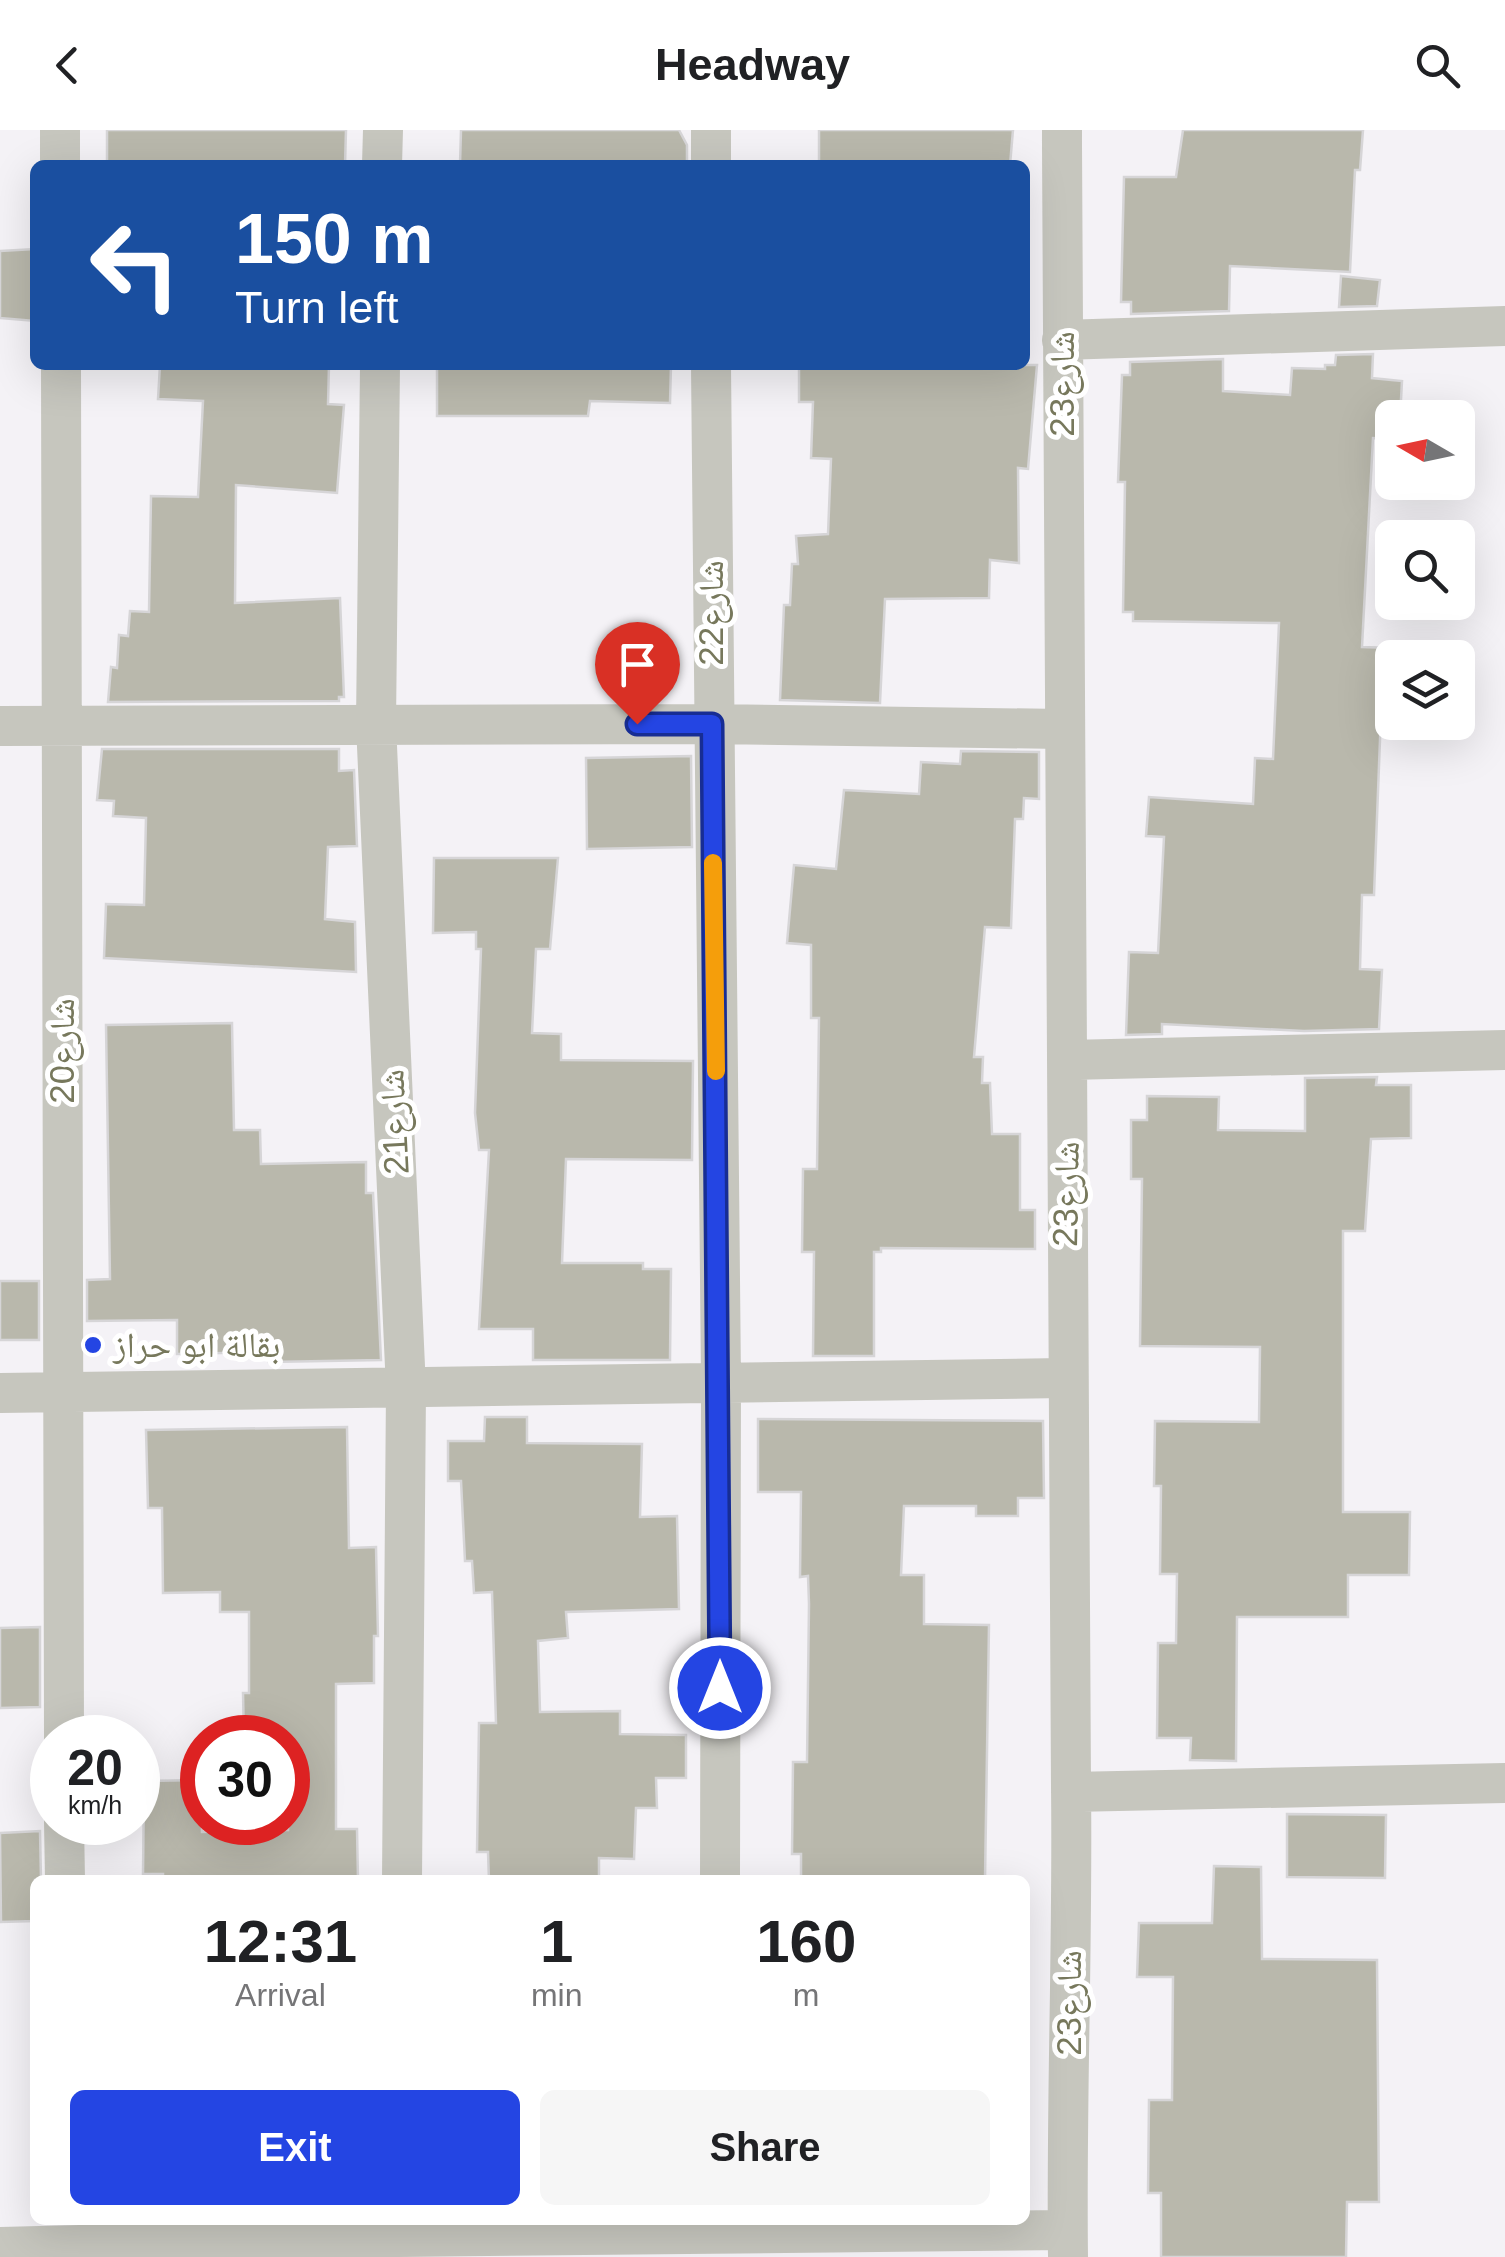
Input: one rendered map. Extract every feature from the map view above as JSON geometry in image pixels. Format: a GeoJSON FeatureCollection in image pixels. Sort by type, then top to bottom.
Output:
{"type":"FeatureCollection","features":[{"type":"Feature","properties":{"kind":"street"},"geometry":{"type":"LineString","coordinates":[[60,130],[60,160]]}},
{"type":"Feature","properties":{"kind":"street"},"geometry":{"type":"LineString","coordinates":[[382,130],[382,160]]}},
{"type":"Feature","properties":{"kind":"street"},"geometry":{"type":"LineString","coordinates":[[711,130],[711,160]]}},
{"type":"Feature","properties":{"kind":"street","name":"شارع23"},"geometry":{"type":"LineString","coordinates":[[1062,130],[1061,729],[1068,1060],[1063,1378],[1071,1792],[1067,2244]]}},
{"type":"Feature","properties":{"kind":"street"},"geometry":{"type":"LineString","coordinates":[[1062,340],[1505,326]]}},
{"type":"Feature","properties":{"kind":"street","name":"شارع20"},"geometry":{"type":"LineString","coordinates":[[61,370],[64,1715]]}},
{"type":"Feature","properties":{"kind":"street","name":"شارع21"},"geometry":{"type":"LineString","coordinates":[[380,370],[376,724],[406,1389],[402,1875]]}},
{"type":"Feature","properties":{"kind":"street","name":"شارع22"},"geometry":{"type":"LineString","coordinates":[[711,370],[721,1381],[720,1875]]}},
{"type":"Feature","properties":{"kind":"street"},"geometry":{"type":"LineString","coordinates":[[0,726],[712,724],[1061,729]]}},
{"type":"Feature","properties":{"kind":"street"},"geometry":{"type":"LineString","coordinates":[[1068,1060],[1505,1050]]}},
{"type":"Feature","properties":{"kind":"street"},"geometry":{"type":"LineString","coordinates":[[0,1393],[1063,1378]]}},
{"type":"Feature","properties":{"kind":"street"},"geometry":{"type":"LineString","coordinates":[[1071,1792],[1505,1783]]}},
{"type":"Feature","properties":{"kind":"street"},"geometry":{"type":"LineString","coordinates":[[64,1845],[65,1875]]}},
{"type":"Feature","properties":{"kind":"street"},"geometry":{"type":"LineString","coordinates":[[0,2247],[66,2241],[720,2237],[1067,2244]]}},
{"type":"Feature","properties":{"kind":"building"},"geometry":{"type":"Polygon","coordinates":[[[107,130],[346,130],[345,160],[107,160],[107,130]]]}},
{"type":"Feature","properties":{"kind":"building"},"geometry":{"type":"Polygon","coordinates":[[[461,130],[679,130],[687,145],[687,160],[460,160],[461,130]]]}},
{"type":"Feature","properties":{"kind":"building"},"geometry":{"type":"Polygon","coordinates":[[[819,130],[1013,130],[1010,160],[819,160],[819,130]]]}},
{"type":"Feature","properties":{"kind":"building"},"geometry":{"type":"Polygon","coordinates":[[[1183,130],[1363,130],[1360,170],[1355,170],[1350,272],[1230,266],[1229,311],[1131,314],[1131,302],[1121,302],[1124,177],[1176,177],[1183,130]]]}},
{"type":"Feature","properties":{"kind":"building"},"geometry":{"type":"Polygon","coordinates":[[[30,249],[30,321],[0,318],[0,251],[30,249]]]}},
{"type":"Feature","properties":{"kind":"building"},"geometry":{"type":"Polygon","coordinates":[[[1341,276],[1380,280],[1377,306],[1339,307],[1341,276]]]}},
{"type":"Feature","properties":{"kind":"building"},"geometry":{"type":"Polygon","coordinates":[[[1373,354],[1372,378],[1402,381],[1401,400],[1375,400],[1362,647],[1375,647],[1375,740],[1380,740],[1374,895],[1362,895],[1360,969],[1382,970],[1379,1029],[1304,1031],[1162,1024],[1162,1034],[1126,1035],[1129,952],[1158,953],[1164,837],[1146,836],[1149,797],[1253,804],[1255,758],[1273,759],[1279,623],[1133,621],[1133,612],[1123,612],[1125,482],[1118,482],[1122,375],[1130,375],[1130,362],[1223,359],[1223,391],[1290,395],[1292,368],[1325,369],[1325,365],[1335,365],[1336,355],[1373,354]]]}},
{"type":"Feature","properties":{"kind":"building"},"geometry":{"type":"Polygon","coordinates":[[[1030,365],[1037,365],[1028,469],[1018,468],[1019,563],[990,560],[989,598],[885,599],[880,703],[780,700],[784,605],[790,605],[792,564],[798,564],[796,536],[828,534],[831,459],[811,458],[813,402],[799,402],[799,370],[1030,370],[1030,365]]]}},
{"type":"Feature","properties":{"kind":"building"},"geometry":{"type":"Polygon","coordinates":[[[160,370],[329,370],[328,404],[344,405],[337,493],[236,485],[235,603],[340,598],[344,697],[339,697],[339,701],[108,702],[111,667],[117,668],[119,635],[128,636],[130,611],[149,612],[151,496],[198,497],[203,401],[158,399],[160,370]]]}},
{"type":"Feature","properties":{"kind":"building"},"geometry":{"type":"Polygon","coordinates":[[[437,370],[671,370],[670,403],[590,401],[588,416],[437,416],[437,370]]]}},
{"type":"Feature","properties":{"kind":"building"},"geometry":{"type":"Polygon","coordinates":[[[102,749],[339,749],[339,771],[354,770],[357,846],[328,847],[325,919],[355,922],[356,972],[104,958],[106,904],[144,905],[146,818],[113,816],[114,801],[97,800],[102,749]]]}},
{"type":"Feature","properties":{"kind":"building"},"geometry":{"type":"Polygon","coordinates":[[[961,751],[1039,752],[1039,799],[1024,798],[1023,819],[1015,819],[1011,928],[985,927],[974,1057],[983,1057],[982,1083],[990,1083],[992,1134],[1020,1134],[1020,1210],[1035,1210],[1035,1249],[881,1248],[881,1252],[874,1252],[874,1356],[813,1356],[814,1252],[802,1252],[803,1169],[817,1169],[819,1018],[811,1018],[811,945],[787,943],[794,865],[836,869],[844,790],[919,794],[921,762],[960,764],[961,751]]]}},
{"type":"Feature","properties":{"kind":"building"},"geometry":{"type":"Polygon","coordinates":[[[691,756],[692,847],[587,849],[586,758],[691,756]]]}},
{"type":"Feature","properties":{"kind":"building"},"geometry":{"type":"Polygon","coordinates":[[[434,858],[558,858],[550,949],[536,949],[532,1033],[561,1034],[561,1060],[693,1061],[692,1160],[566,1159],[562,1263],[643,1263],[643,1269],[671,1269],[670,1360],[533,1360],[533,1329],[479,1329],[489,1150],[479,1150],[475,1113],[481,949],[476,949],[476,932],[433,933],[434,858]]]}},
{"type":"Feature","properties":{"kind":"building"},"geometry":{"type":"Polygon","coordinates":[[[232,1023],[234,1130],[260,1130],[261,1164],[366,1162],[366,1193],[373,1193],[381,1360],[269,1362],[269,1352],[177,1354],[177,1320],[87,1321],[87,1280],[110,1279],[106,1025],[232,1023]]]}},
{"type":"Feature","properties":{"kind":"building"},"geometry":{"type":"Polygon","coordinates":[[[1377,1077],[1376,1085],[1411,1085],[1411,1138],[1371,1139],[1365,1231],[1343,1231],[1343,1512],[1410,1512],[1409,1575],[1348,1575],[1348,1617],[1237,1617],[1236,1761],[1190,1760],[1191,1738],[1157,1738],[1158,1643],[1176,1643],[1177,1574],[1160,1574],[1161,1486],[1154,1486],[1155,1421],[1259,1422],[1260,1347],[1140,1346],[1142,1179],[1131,1179],[1131,1120],[1147,1120],[1147,1096],[1219,1097],[1218,1130],[1305,1131],[1305,1078],[1377,1077]]]}},
{"type":"Feature","properties":{"kind":"building"},"geometry":{"type":"Polygon","coordinates":[[[0,1281],[39,1281],[39,1340],[0,1340],[0,1281]]]}},
{"type":"Feature","properties":{"kind":"building"},"geometry":{"type":"Polygon","coordinates":[[[485,1417],[527,1417],[527,1443],[642,1444],[640,1517],[677,1516],[679,1609],[566,1612],[568,1638],[538,1641],[540,1712],[620,1711],[620,1734],[686,1735],[686,1778],[656,1778],[657,1808],[636,1808],[634,1859],[599,1858],[599,1875],[489,1875],[488,1852],[477,1852],[479,1723],[496,1723],[492,1592],[474,1593],[472,1561],[465,1561],[461,1481],[448,1481],[448,1441],[484,1441],[485,1417]]]}},
{"type":"Feature","properties":{"kind":"building"},"geometry":{"type":"Polygon","coordinates":[[[758,1419],[1043,1421],[1044,1498],[1018,1498],[1018,1516],[976,1516],[976,1506],[904,1506],[901,1575],[924,1575],[924,1624],[989,1625],[985,1875],[801,1875],[801,1854],[792,1854],[793,1762],[807,1762],[809,1604],[808,1576],[800,1577],[801,1492],[758,1492],[758,1419]]]}},
{"type":"Feature","properties":{"kind":"building"},"geometry":{"type":"Polygon","coordinates":[[[347,1427],[349,1548],[376,1547],[378,1636],[374,1636],[374,1683],[336,1684],[336,1829],[357,1829],[358,1875],[143,1874],[143,1845],[160,1845],[160,1781],[180,1780],[180,1845],[310,1845],[310,1715],[243,1715],[243,1693],[249,1693],[249,1612],[220,1612],[220,1592],[163,1593],[162,1508],[148,1508],[146,1430],[347,1427]]]}},
{"type":"Feature","properties":{"kind":"building"},"geometry":{"type":"Polygon","coordinates":[[[40,1627],[40,1707],[0,1708],[0,1628],[40,1627]]]}},
{"type":"Feature","properties":{"kind":"building"},"geometry":{"type":"Polygon","coordinates":[[[1287,1814],[1386,1815],[1385,1878],[1287,1877],[1287,1814]]]}},
{"type":"Feature","properties":{"kind":"building"},"geometry":{"type":"Polygon","coordinates":[[[30,1832],[30,1845],[40,1845],[41,1875],[30,1875],[30,1921],[1,1922],[0,1833],[30,1832]]]}},
{"type":"Feature","properties":{"kind":"building"},"geometry":{"type":"Polygon","coordinates":[[[1214,1866],[1261,1867],[1262,1959],[1377,1960],[1379,2202],[1347,2202],[1346,2257],[1161,2257],[1161,2193],[1148,2193],[1149,2100],[1172,2100],[1173,1977],[1137,1977],[1139,1923],[1212,1923],[1214,1866]]]}},
{"type":"Feature","properties":{"kind":"slow traffic"},"geometry":{"type":"LineString","coordinates":[[713,863],[716,1071]]}},
{"type":"Feature","properties":{"kind":"place","name":"بقالة ابو حراز"},"geometry":{"type":"Point","coordinates":[93,1345]}},
{"type":"Feature","properties":{"kind":"route"},"geometry":{"type":"LineString","coordinates":[[637,724],[712,724],[721,1381],[720,1688]]}}]}
